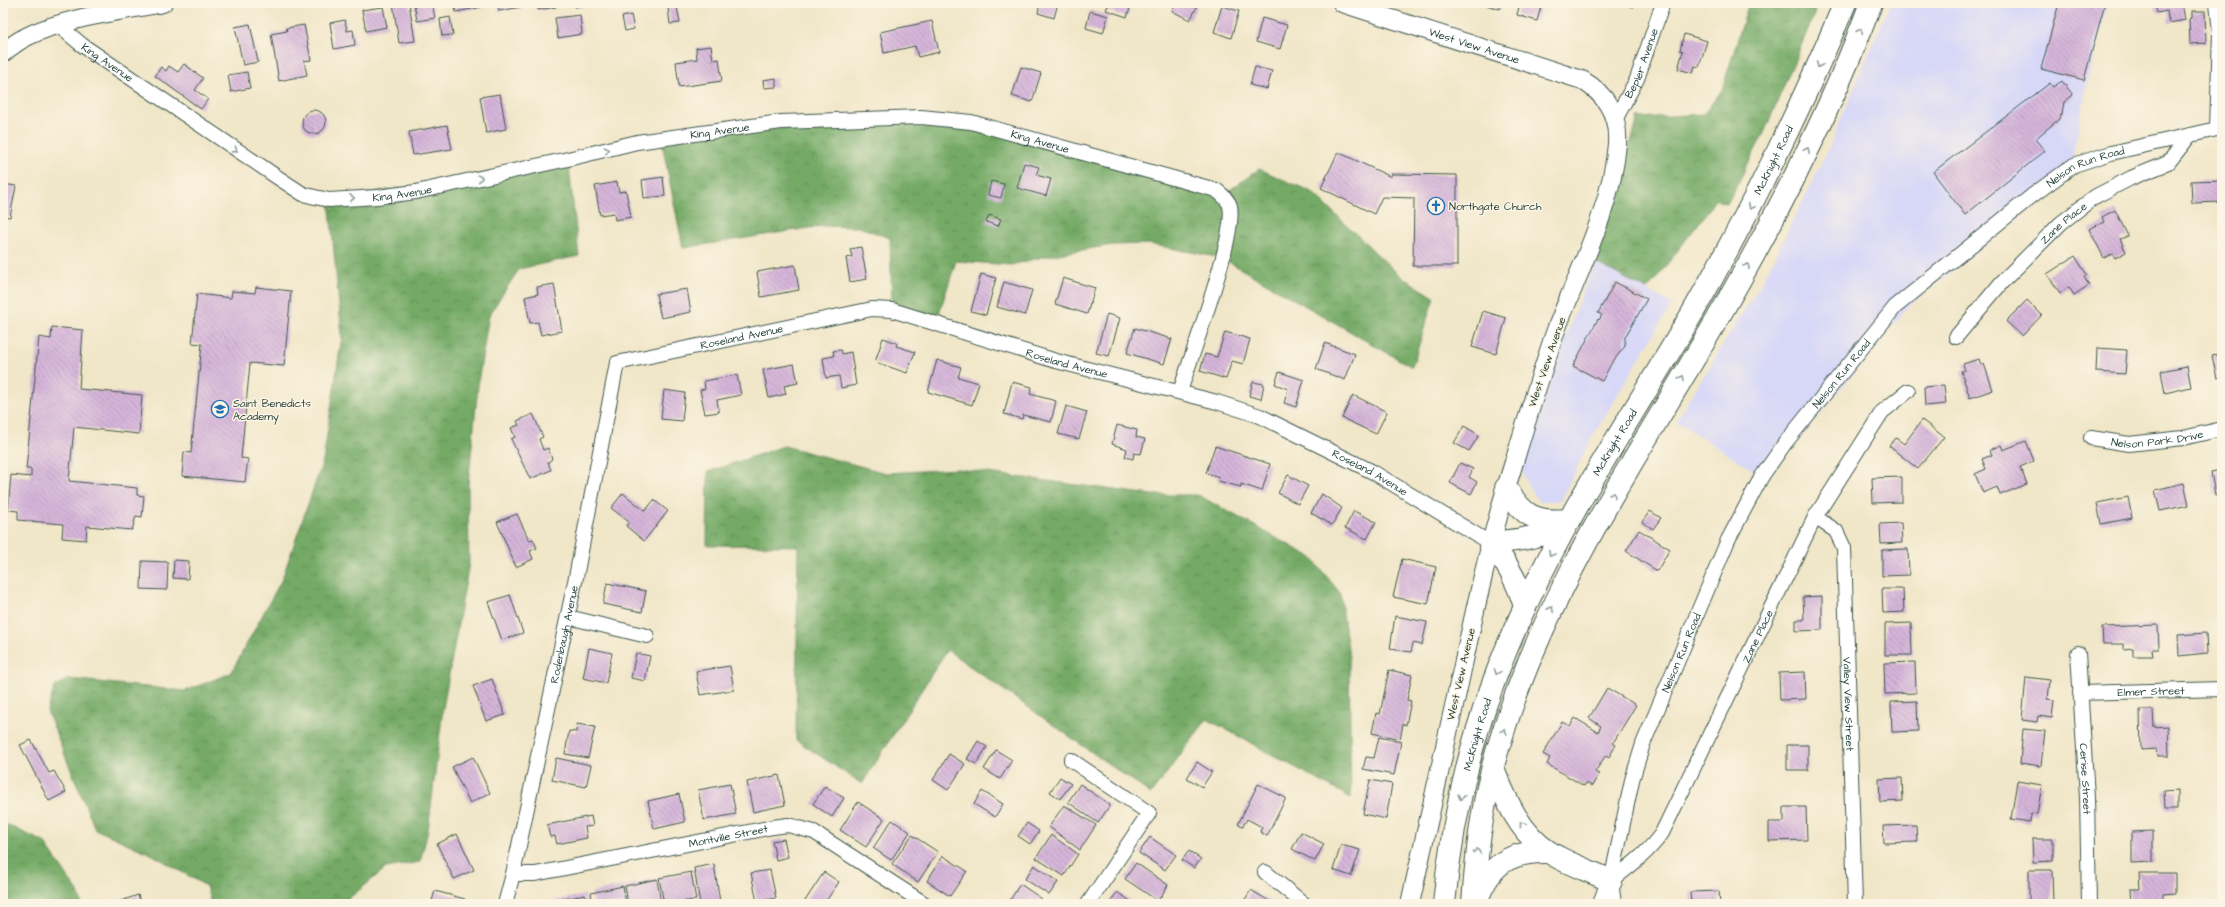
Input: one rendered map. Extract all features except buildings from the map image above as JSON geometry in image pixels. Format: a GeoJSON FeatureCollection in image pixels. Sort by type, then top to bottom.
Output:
{"type":"FeatureCollection","features":[{"type":"Feature","properties":{"kind":"highway","name":"McKnight Road"},"geometry":{"type":"LineString","coordinates":[[1444,904],[1452,838],[1469,762],[1493,682],[1525,607],[1570,520],[1738,232],[1795,118],[1845,3]]}},
{"type":"Feature","properties":{"kind":"highway"},"geometry":{"type":"LineString","coordinates":[[1472,904],[1478,842],[1493,768],[1517,691],[1531,654],[1568,574],[1759,244],[1818,128],[1871,3]]}},
{"type":"Feature","properties":{"kind":"highway"},"geometry":{"type":"LineString","coordinates":[[1506,488],[1515,503],[1533,518],[1545,521],[1570,520]]}},
{"type":"Feature","properties":{"kind":"highway"},"geometry":{"type":"LineString","coordinates":[[1490,542],[1528,539],[1542,536],[1570,520]]}},
{"type":"Feature","properties":{"kind":"highway"},"geometry":{"type":"LineString","coordinates":[[1490,542],[1508,566],[1518,584],[1525,607]]}},
{"type":"Feature","properties":{"kind":"highway"},"geometry":{"type":"LineString","coordinates":[[1493,768],[1515,814],[1525,828],[1548,852],[1611,881]]}},
{"type":"Feature","properties":{"kind":"highway"},"geometry":{"type":"LineString","coordinates":[[1476,904],[1486,880],[1502,862],[1524,853],[1548,852]]}},
{"type":"Feature","properties":{"kind":"main road","name":"Nelson Run Road"},"geometry":{"type":"LineString","coordinates":[[1603,904],[1611,881]]}},
{"type":"Feature","properties":{"kind":"street"},"geometry":{"type":"LineString","coordinates":[[3,52],[24,37],[58,25],[163,3]]}},
{"type":"Feature","properties":{"kind":"street","name":"West View Avenue"},"geometry":{"type":"LineString","coordinates":[[1342,3],[1582,80],[1600,92],[1609,105],[1615,120],[1617,142],[1606,197],[1585,257],[1546,358],[1490,542],[1410,904]]}},
{"type":"Feature","properties":{"kind":"street","name":"Bepler Avenue"},"geometry":{"type":"LineString","coordinates":[[1615,120],[1638,79],[1663,3]]}},
{"type":"Feature","properties":{"kind":"street","name":"Nelson Run Road"},"geometry":{"type":"LineString","coordinates":[[1611,881],[1632,780],[1643,744],[1662,696],[1743,509],[1762,476],[1785,443],[1895,307],[2033,194],[2074,166],[2111,153],[2190,135],[2220,130],[2220,32],[2217,3]]}},
{"type":"Feature","properties":{"kind":"street","name":"King Avenue"},"geometry":{"type":"LineString","coordinates":[[58,25],[82,46],[203,129],[303,194],[329,200],[416,192],[568,159],[637,142],[781,122],[921,117],[971,122],[1216,190],[1228,201],[1230,215],[1222,258],[1180,392]]}},
{"type":"Feature","properties":{"kind":"street","name":"Zane Place"},"geometry":{"type":"LineString","coordinates":[[1956,337],[2002,282],[2061,223],[2096,196],[2131,178],[2168,162],[2190,135]]}},
{"type":"Feature","properties":{"kind":"street","name":"Roseland Avenue"},"geometry":{"type":"LineString","coordinates":[[617,363],[882,308],[1056,361],[1180,392],[1240,409],[1280,424],[1379,476],[1490,542]]}},
{"type":"Feature","properties":{"kind":"street","name":"Rodenbaugh Avenue"},"geometry":{"type":"LineString","coordinates":[[505,904],[513,874],[568,617],[617,363]]}},
{"type":"Feature","properties":{"kind":"street","name":"Zane Place"},"geometry":{"type":"LineString","coordinates":[[1611,881],[1642,857],[1653,846],[1662,833],[1815,517],[1882,412],[1908,391]]}},
{"type":"Feature","properties":{"kind":"street","name":"Nelson Park Drive"},"geometry":{"type":"LineString","coordinates":[[2091,438],[2129,444],[2183,438],[2222,429]]}},
{"type":"Feature","properties":{"kind":"street","name":"Valley View Street"},"geometry":{"type":"LineString","coordinates":[[1815,517],[1836,531],[1844,548],[1855,904]]}},
{"type":"Feature","properties":{"kind":"street"},"geometry":{"type":"LineString","coordinates":[[568,617],[647,636]]}},
{"type":"Feature","properties":{"kind":"street","name":"Cerise Street"},"geometry":{"type":"LineString","coordinates":[[2078,654],[2086,797],[2089,904]]}},
{"type":"Feature","properties":{"kind":"street","name":"Elmer Street"},"geometry":{"type":"LineString","coordinates":[[2080,693],[2222,689]]}},
{"type":"Feature","properties":{"kind":"street"},"geometry":{"type":"LineString","coordinates":[[1071,760],[1148,813],[1088,904]]}},
{"type":"Feature","properties":{"kind":"street","name":"Montville Street"},"geometry":{"type":"LineString","coordinates":[[513,874],[535,874],[773,827],[788,826],[814,832],[925,904]]}},
{"type":"Feature","properties":{"kind":"street"},"geometry":{"type":"LineString","coordinates":[[1265,872],[1304,904]]}},
{"type":"Feature","properties":{"kind":"street"},"geometry":{"type":"LineString","coordinates":[[1611,881],[1614,904]]}},
{"type":"Feature","properties":{"kind":"shaded area"},"geometry":{"type":"Polygon","coordinates":[[[1890,3],[2108,3],[2089,76],[2067,184],[2054,190],[1908,306],[1767,479],[1676,421],[1765,277],[1828,150],[1890,3]]]}},
{"type":"Feature","properties":{"kind":"shaded area"},"geometry":{"type":"Polygon","coordinates":[[[1595,262],[1672,304],[1591,439],[1561,500],[1540,502],[1528,486],[1522,470],[1562,346],[1595,262]]]}},
{"type":"Feature","properties":{"kind":"green space"},"geometry":{"type":"Polygon","coordinates":[[[1749,3],[1819,3],[1764,133],[1727,204],[1715,199],[1706,214],[1647,290],[1595,262],[1638,118],[1704,114],[1722,90],[1749,3]]]}},
{"type":"Feature","properties":{"kind":"green space"},"geometry":{"type":"Polygon","coordinates":[[[971,122],[1223,195],[1259,169],[1312,192],[1399,275],[1434,297],[1412,367],[1222,258],[1149,244],[1112,245],[1046,256],[1011,265],[956,261],[936,323],[892,310],[890,238],[859,227],[821,226],[683,248],[661,138],[721,130],[971,122]]]}},
{"type":"Feature","properties":{"kind":"green space"},"geometry":{"type":"Polygon","coordinates":[[[568,159],[579,256],[519,269],[489,315],[479,376],[468,486],[469,563],[443,708],[428,831],[420,862],[386,868],[342,904],[211,904],[206,886],[153,855],[95,829],[47,711],[55,686],[69,679],[185,691],[231,673],[282,579],[323,461],[342,336],[329,200],[568,159]]]}},
{"type":"Feature","properties":{"kind":"green space"},"geometry":{"type":"Polygon","coordinates":[[[784,446],[886,473],[958,469],[1152,495],[1198,495],[1311,557],[1340,593],[1349,656],[1351,798],[1207,719],[1151,794],[947,650],[862,784],[796,740],[798,546],[707,545],[708,472],[784,446]]]}},
{"type":"Feature","properties":{"kind":"green space"},"geometry":{"type":"Polygon","coordinates":[[[3,823],[44,842],[78,892],[82,904],[3,904],[3,823]]]}},
{"type":"Feature","properties":{"kind":"place","name":"Northgate Church"},"geometry":{"type":"Point","coordinates":[1436,206]}},
{"type":"Feature","properties":{"kind":"place","name":"Saint Benedicts Academy"},"geometry":{"type":"Point","coordinates":[220,409]}}]}
